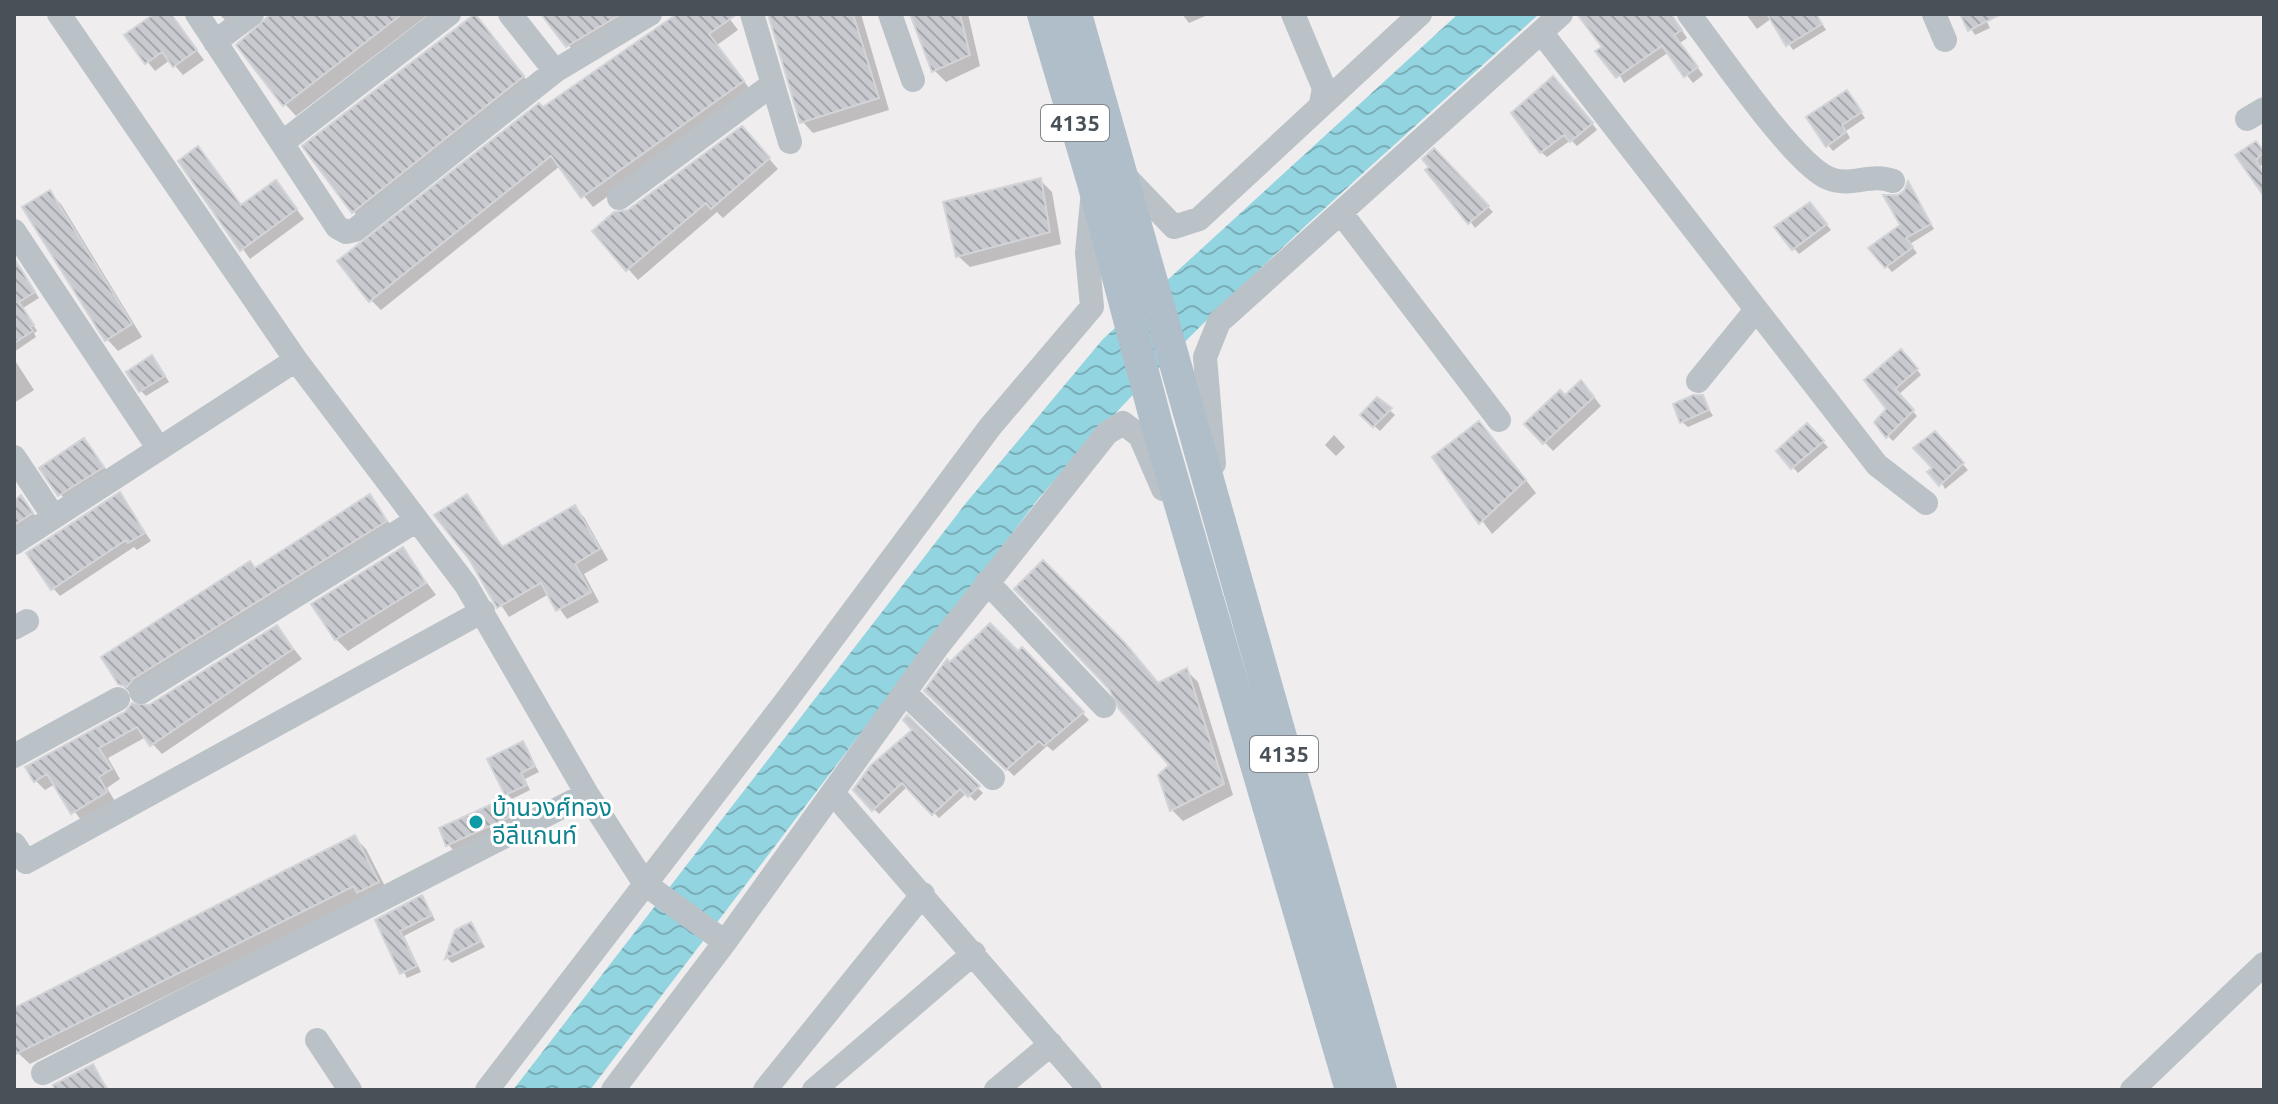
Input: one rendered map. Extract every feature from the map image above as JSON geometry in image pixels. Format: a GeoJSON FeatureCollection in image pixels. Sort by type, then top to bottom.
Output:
{"type":"FeatureCollection","features":[{"type":"Feature","properties":{"kind":"main road","name":"4135"},"geometry":{"type":"LineString","coordinates":[[1043,14],[1108,178]]}},
{"type":"Feature","properties":{"kind":"main road","name":"4135"},"geometry":{"type":"LineString","coordinates":[[1076,14],[1157,425],[1351,1090]]}},
{"type":"Feature","properties":{"kind":"main road","name":"4135"},"geometry":{"type":"LineString","coordinates":[[1120,228],[1189,417],[1381,1090]]}},
{"type":"Feature","properties":{"kind":"street"},"geometry":{"type":"LineString","coordinates":[[59,14],[296,360],[483,611],[587,794],[645,884],[725,942]]}},
{"type":"Feature","properties":{"kind":"street"},"geometry":{"type":"LineString","coordinates":[[197,14],[337,227],[346,232],[355,230],[555,71],[650,14]]}},
{"type":"Feature","properties":{"kind":"street"},"geometry":{"type":"LineString","coordinates":[[215,42],[252,14]]}},
{"type":"Feature","properties":{"kind":"street"},"geometry":{"type":"LineString","coordinates":[[282,143],[449,14]]}},
{"type":"Feature","properties":{"kind":"street"},"geometry":{"type":"LineString","coordinates":[[510,14],[555,71]]}},
{"type":"Feature","properties":{"kind":"street"},"geometry":{"type":"LineString","coordinates":[[752,14],[790,142]]}},
{"type":"Feature","properties":{"kind":"street"},"geometry":{"type":"LineString","coordinates":[[890,14],[913,80]]}},
{"type":"Feature","properties":{"kind":"street"},"geometry":{"type":"LineString","coordinates":[[1293,14],[1324,88],[1321,103]]}},
{"type":"Feature","properties":{"kind":"street"},"geometry":{"type":"LineString","coordinates":[[487,1090],[990,427],[1092,307],[1087,253],[1108,178],[1174,227],[1199,219],[1420,14]]}},
{"type":"Feature","properties":{"kind":"street"},"geometry":{"type":"LineString","coordinates":[[1218,525],[1205,357],[1219,322],[1561,14]]}},
{"type":"Feature","properties":{"kind":"street"},"geometry":{"type":"LineString","coordinates":[[1689,14],[1806,165],[1837,182],[1847,183],[1868,176],[1893,181]]}},
{"type":"Feature","properties":{"kind":"street"},"geometry":{"type":"LineString","coordinates":[[1934,14],[1945,40]]}},
{"type":"Feature","properties":{"kind":"street"},"geometry":{"type":"LineString","coordinates":[[1541,32],[1877,465],[1926,503]]}},
{"type":"Feature","properties":{"kind":"street"},"geometry":{"type":"LineString","coordinates":[[619,198],[773,84]]}},
{"type":"Feature","properties":{"kind":"street"},"geometry":{"type":"LineString","coordinates":[[1341,213],[1499,420]]}},
{"type":"Feature","properties":{"kind":"street"},"geometry":{"type":"LineString","coordinates":[[14,231],[159,449]]}},
{"type":"Feature","properties":{"kind":"street"},"geometry":{"type":"LineString","coordinates":[[1698,381],[1756,310]]}},
{"type":"Feature","properties":{"kind":"street"},"geometry":{"type":"LineString","coordinates":[[14,543],[296,360]]}},
{"type":"Feature","properties":{"kind":"street"},"geometry":{"type":"LineString","coordinates":[[613,1090],[725,942],[987,582],[1107,433],[1123,423],[1140,436],[1209,598]]}},
{"type":"Feature","properties":{"kind":"street"},"geometry":{"type":"LineString","coordinates":[[14,457],[54,517]]}},
{"type":"Feature","properties":{"kind":"street"},"geometry":{"type":"LineString","coordinates":[[14,756],[130,696],[417,520]]}},
{"type":"Feature","properties":{"kind":"street"},"geometry":{"type":"LineString","coordinates":[[987,582],[1104,706]]}},
{"type":"Feature","properties":{"kind":"street"},"geometry":{"type":"LineString","coordinates":[[14,844],[26,862],[483,611]]}},
{"type":"Feature","properties":{"kind":"street"},"geometry":{"type":"LineString","coordinates":[[905,693],[993,778]]}},
{"type":"Feature","properties":{"kind":"street"},"geometry":{"type":"LineString","coordinates":[[833,793],[1090,1090]]}},
{"type":"Feature","properties":{"kind":"street"},"geometry":{"type":"LineString","coordinates":[[43,1073],[587,794]]}},
{"type":"Feature","properties":{"kind":"street"},"geometry":{"type":"LineString","coordinates":[[765,1090],[923,894]]}},
{"type":"Feature","properties":{"kind":"street"},"geometry":{"type":"LineString","coordinates":[[814,1090],[974,953]]}},
{"type":"Feature","properties":{"kind":"street"},"geometry":{"type":"LineString","coordinates":[[2132,1090],[2264,964]]}},
{"type":"Feature","properties":{"kind":"street"},"geometry":{"type":"LineString","coordinates":[[317,1040],[350,1090]]}},
{"type":"Feature","properties":{"kind":"street"},"geometry":{"type":"LineString","coordinates":[[996,1090],[1051,1044]]}},
{"type":"Feature","properties":{"kind":"water"},"geometry":{"type":"Polygon","coordinates":[[[1458,14],[1539,14],[1218,309],[1097,433],[1039,498],[590,1090],[513,1090],[966,503],[1103,339],[1458,14]]]}},
{"type":"Feature","properties":{"kind":"building"},"geometry":{"type":"Polygon","coordinates":[[[154,14],[171,14],[197,50],[173,67],[162,52],[145,64],[124,35],[154,14]]]}},
{"type":"Feature","properties":{"kind":"building"},"geometry":{"type":"Polygon","coordinates":[[[271,14],[402,14],[283,106],[236,45],[271,14]]]}},
{"type":"Feature","properties":{"kind":"building"},"geometry":{"type":"Polygon","coordinates":[[[475,14],[524,76],[352,213],[302,146],[475,14]]]}},
{"type":"Feature","properties":{"kind":"building"},"geometry":{"type":"Polygon","coordinates":[[[541,14],[621,14],[566,47],[541,14]]]}},
{"type":"Feature","properties":{"kind":"building"},"geometry":{"type":"Polygon","coordinates":[[[677,14],[737,14],[709,34],[744,81],[581,198],[551,156],[369,302],[337,261],[539,103],[543,107],[677,14]]]}},
{"type":"Feature","properties":{"kind":"building"},"geometry":{"type":"Polygon","coordinates":[[[768,14],[853,14],[879,98],[800,123],[768,14]]]}},
{"type":"Feature","properties":{"kind":"building"},"geometry":{"type":"Polygon","coordinates":[[[910,14],[960,14],[970,55],[932,72],[910,14]]]}},
{"type":"Feature","properties":{"kind":"building"},"geometry":{"type":"Polygon","coordinates":[[[1577,14],[1671,14],[1682,30],[1674,35],[1698,67],[1684,77],[1662,46],[1616,78],[1595,51],[1602,47],[1577,14]]]}},
{"type":"Feature","properties":{"kind":"building"},"geometry":{"type":"Polygon","coordinates":[[[1767,14],[1816,14],[1822,24],[1786,46],[1767,14]]]}},
{"type":"Feature","properties":{"kind":"building"},"geometry":{"type":"Polygon","coordinates":[[[1960,14],[2001,14],[1968,31],[1960,14]]]}},
{"type":"Feature","properties":{"kind":"building"},"geometry":{"type":"Polygon","coordinates":[[[1553,76],[1593,123],[1570,142],[1564,135],[1540,153],[1511,113],[1553,76]]]}},
{"type":"Feature","properties":{"kind":"building"},"geometry":{"type":"Polygon","coordinates":[[[1847,90],[1862,112],[1842,125],[1846,132],[1826,147],[1806,117],[1847,90]]]}},
{"type":"Feature","properties":{"kind":"building"},"geometry":{"type":"Polygon","coordinates":[[[742,126],[770,158],[711,209],[706,203],[626,271],[592,231],[614,212],[628,210],[742,126]]]}},
{"type":"Feature","properties":{"kind":"building"},"geometry":{"type":"Polygon","coordinates":[[[2256,141],[2264,152],[2256,160],[2264,175],[2264,196],[2235,155],[2256,141]]]}},
{"type":"Feature","properties":{"kind":"building"},"geometry":{"type":"Polygon","coordinates":[[[198,146],[241,205],[276,180],[297,209],[240,251],[178,161],[198,146]]]}},
{"type":"Feature","properties":{"kind":"building"},"geometry":{"type":"Polygon","coordinates":[[[1434,148],[1489,206],[1468,224],[1425,170],[1429,167],[1422,159],[1434,148]]]}},
{"type":"Feature","properties":{"kind":"building"},"geometry":{"type":"Polygon","coordinates":[[[1041,178],[1050,232],[956,257],[943,202],[1041,178]]]}},
{"type":"Feature","properties":{"kind":"building"},"geometry":{"type":"Polygon","coordinates":[[[1908,181],[1931,224],[1906,238],[1913,247],[1885,268],[1868,248],[1900,225],[1883,195],[1898,195],[1904,191],[1908,181]]]}},
{"type":"Feature","properties":{"kind":"building"},"geometry":{"type":"Polygon","coordinates":[[[50,190],[132,324],[105,341],[22,207],[50,190]]]}},
{"type":"Feature","properties":{"kind":"building"},"geometry":{"type":"Polygon","coordinates":[[[1810,202],[1827,224],[1792,250],[1774,227],[1810,202]]]}},
{"type":"Feature","properties":{"kind":"building"},"geometry":{"type":"Polygon","coordinates":[[[14,258],[35,292],[19,302],[34,325],[30,327],[33,331],[14,343],[14,258]]]}},
{"type":"Feature","properties":{"kind":"building"},"geometry":{"type":"Polygon","coordinates":[[[1901,349],[1918,369],[1895,389],[1914,410],[1886,438],[1874,422],[1886,409],[1864,380],[1901,349]]]}},
{"type":"Feature","properties":{"kind":"building"},"geometry":{"type":"Polygon","coordinates":[[[152,355],[165,376],[139,392],[126,372],[152,355]]]}},
{"type":"Feature","properties":{"kind":"building"},"geometry":{"type":"Polygon","coordinates":[[[1581,380],[1594,397],[1543,444],[1524,424],[1560,390],[1565,395],[1581,380]]]}},
{"type":"Feature","properties":{"kind":"building"},"geometry":{"type":"Polygon","coordinates":[[[1693,395],[1703,395],[1709,410],[1680,423],[1673,404],[1693,395]]]}},
{"type":"Feature","properties":{"kind":"building"},"geometry":{"type":"Polygon","coordinates":[[[1377,397],[1392,408],[1373,427],[1360,415],[1377,397]]]}},
{"type":"Feature","properties":{"kind":"building"},"geometry":{"type":"Polygon","coordinates":[[[1479,421],[1526,480],[1479,524],[1432,457],[1479,421]]]}},
{"type":"Feature","properties":{"kind":"building"},"geometry":{"type":"Polygon","coordinates":[[[1807,423],[1824,441],[1791,469],[1776,451],[1807,423]]]}},
{"type":"Feature","properties":{"kind":"building"},"geometry":{"type":"Polygon","coordinates":[[[1935,431],[1964,463],[1939,486],[1927,472],[1932,468],[1913,448],[1935,431]]]}},
{"type":"Feature","properties":{"kind":"building"},"geometry":{"type":"Polygon","coordinates":[[[84,438],[104,467],[58,496],[39,468],[84,438]]]}},
{"type":"Feature","properties":{"kind":"building"},"geometry":{"type":"Polygon","coordinates":[[[120,492],[145,533],[128,543],[126,540],[51,590],[26,553],[120,492]]]}},
{"type":"Feature","properties":{"kind":"building"},"geometry":{"type":"Polygon","coordinates":[[[370,494],[387,521],[133,679],[127,687],[118,684],[101,657],[250,561],[255,568],[370,494]]]}},
{"type":"Feature","properties":{"kind":"building"},"geometry":{"type":"Polygon","coordinates":[[[467,494],[502,547],[575,505],[600,549],[575,564],[591,592],[556,611],[541,583],[497,608],[469,559],[434,515],[467,494]]]}},
{"type":"Feature","properties":{"kind":"building"},"geometry":{"type":"Polygon","coordinates":[[[21,495],[33,513],[14,525],[14,501],[21,495]]]}},
{"type":"Feature","properties":{"kind":"building"},"geometry":{"type":"Polygon","coordinates":[[[403,547],[426,583],[335,640],[311,604],[403,547]]]}},
{"type":"Feature","properties":{"kind":"building"},"geometry":{"type":"Polygon","coordinates":[[[1043,560],[1125,643],[1158,683],[1187,668],[1224,784],[1170,811],[1158,775],[1169,765],[1119,709],[1109,689],[1014,589],[1043,560]]]}},
{"type":"Feature","properties":{"kind":"building"},"geometry":{"type":"Polygon","coordinates":[[[990,623],[1018,651],[1022,647],[1084,712],[1044,746],[1039,741],[1006,770],[924,691],[947,659],[950,662],[990,623]]]}},
{"type":"Feature","properties":{"kind":"building"},"geometry":{"type":"Polygon","coordinates":[[[277,625],[293,649],[150,746],[137,727],[99,748],[112,769],[99,777],[107,792],[71,814],[47,774],[34,782],[25,767],[125,712],[132,703],[149,705],[277,625]]]}},
{"type":"Feature","properties":{"kind":"building"},"geometry":{"type":"Polygon","coordinates":[[[907,715],[980,786],[968,797],[960,789],[932,815],[902,783],[872,811],[853,790],[871,765],[912,730],[903,720],[907,715]]]}},
{"type":"Feature","properties":{"kind":"building"},"geometry":{"type":"Polygon","coordinates":[[[523,741],[535,766],[521,773],[527,785],[505,795],[487,759],[523,741]]]}},
{"type":"Feature","properties":{"kind":"building","name":"บ้านวงศ์ทอง อีลีแกนท์"},"geometry":{"type":"Polygon","coordinates":[[[505,798],[512,816],[446,846],[439,828],[505,798]]]}},
{"type":"Feature","properties":{"kind":"building"},"geometry":{"type":"Polygon","coordinates":[[[355,835],[379,882],[357,893],[354,886],[14,1055],[14,1008],[355,835]]]}},
{"type":"Feature","properties":{"kind":"building"},"geometry":{"type":"Polygon","coordinates":[[[422,895],[432,915],[400,931],[417,966],[400,974],[375,920],[422,895]]]}},
{"type":"Feature","properties":{"kind":"building"},"geometry":{"type":"Polygon","coordinates":[[[471,922],[481,941],[445,959],[455,930],[471,922]]]}},
{"type":"Feature","properties":{"kind":"building"},"geometry":{"type":"Polygon","coordinates":[[[93,1064],[107,1090],[55,1090],[53,1085],[93,1064]]]}},
{"type":"Feature","properties":{"kind":"place","name":"บ้านวงศ์ทอง อีลีแกนท์"},"geometry":{"type":"Point","coordinates":[476,822]}}]}
